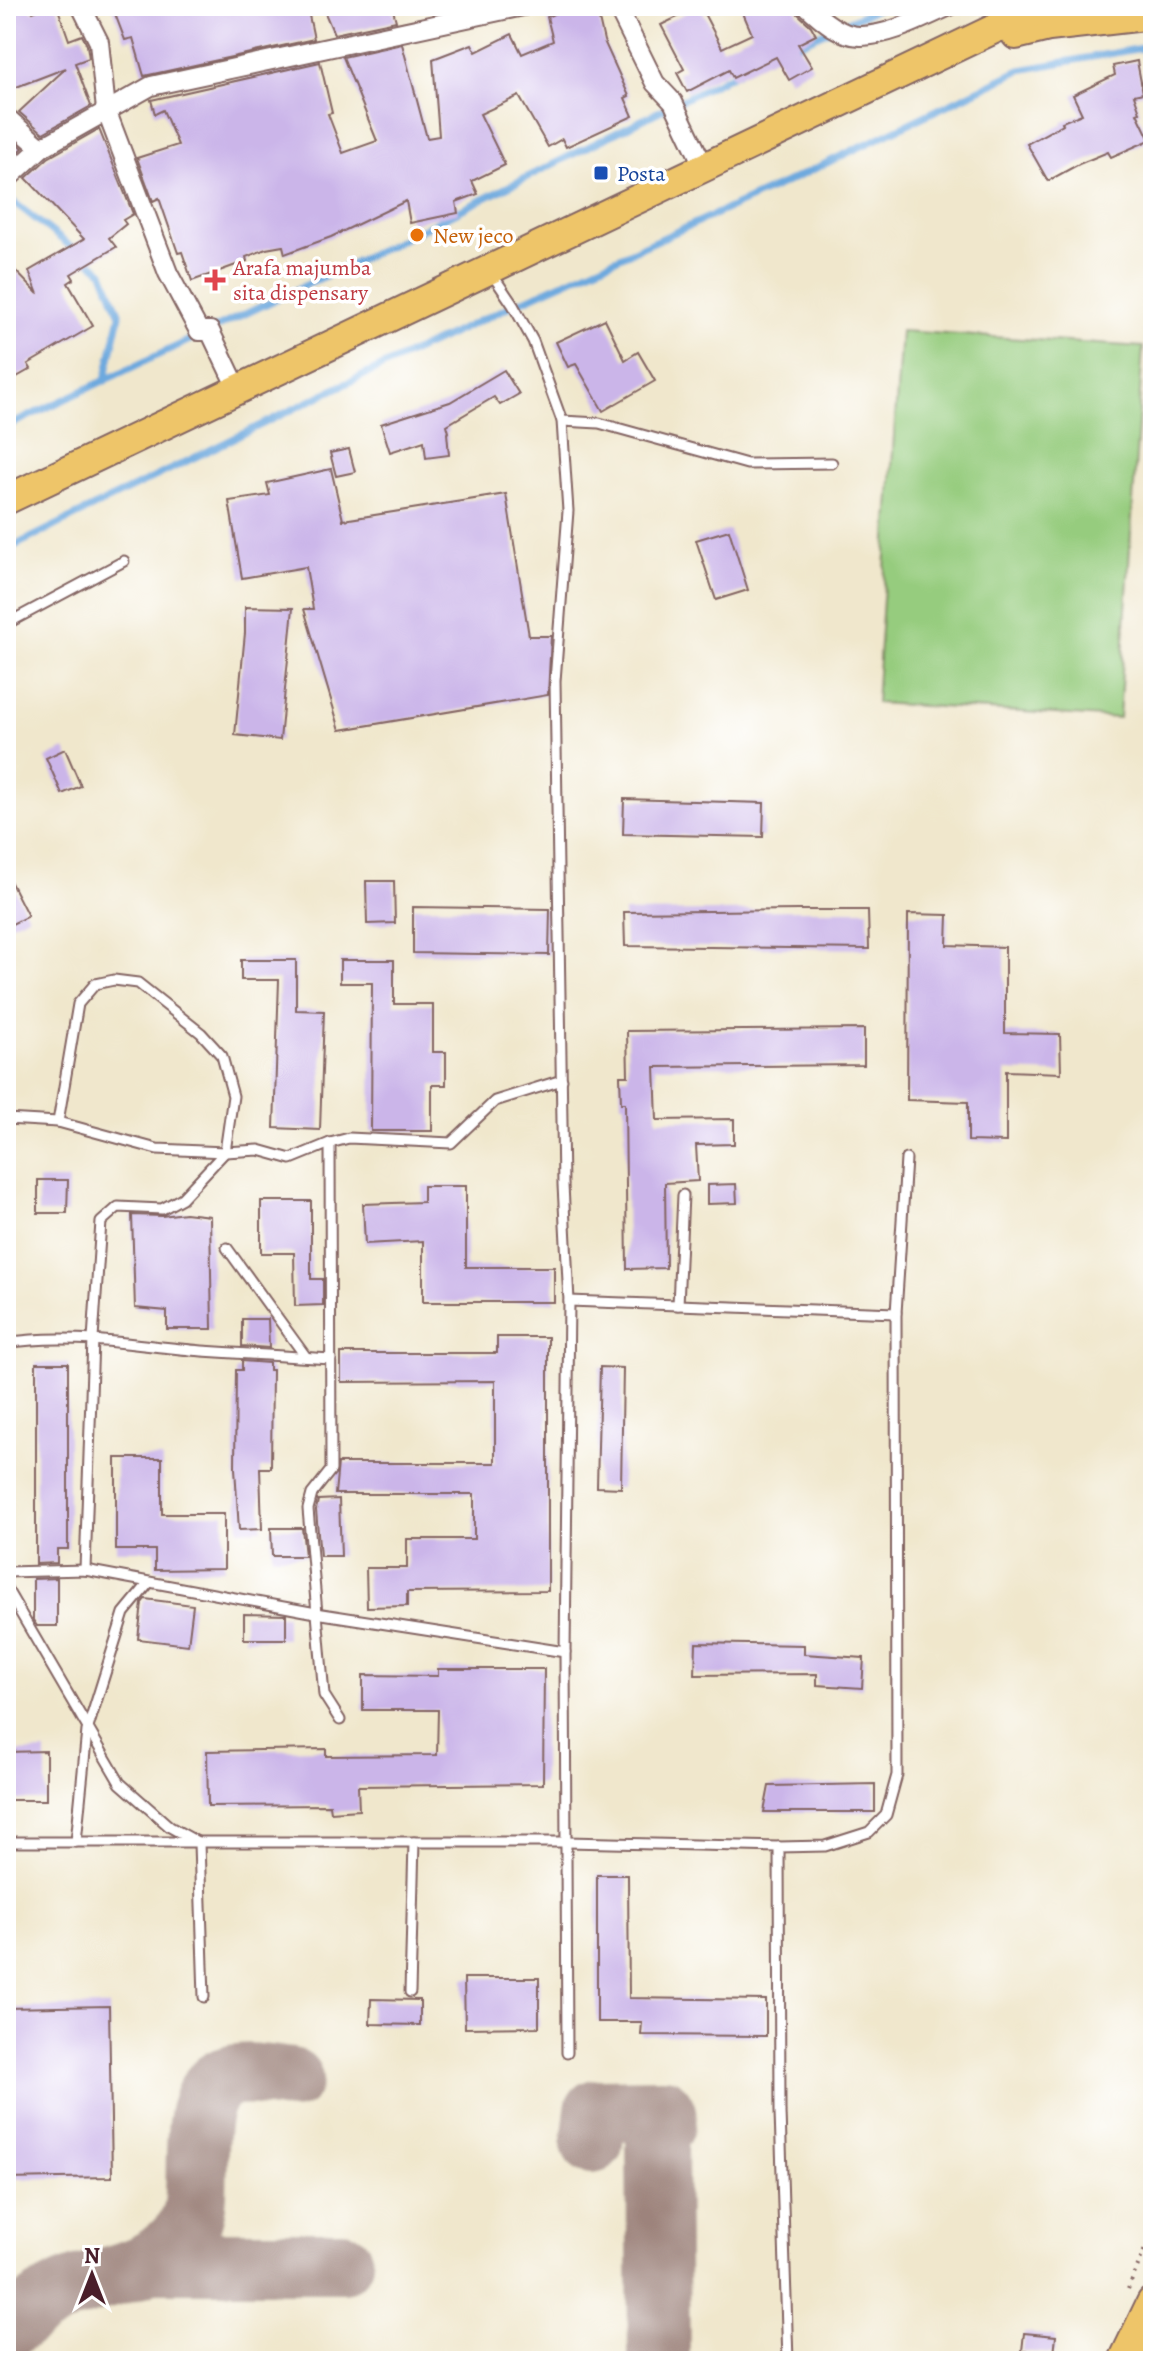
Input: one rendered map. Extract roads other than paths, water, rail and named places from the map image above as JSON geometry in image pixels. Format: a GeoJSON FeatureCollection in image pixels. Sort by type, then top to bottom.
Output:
{"type":"FeatureCollection","features":[{"type":"Feature","properties":{"kind":"highway"},"geometry":{"type":"LineString","coordinates":[[1125,2361],[1153,2303]]}},
{"type":"Feature","properties":{"kind":"main road"},"geometry":{"type":"LineString","coordinates":[[6,500],[487,267],[1013,20],[1051,6]]}},
{"type":"Feature","properties":{"kind":"main road"},"geometry":{"type":"LineString","coordinates":[[945,52],[1049,27],[1153,15]]}},
{"type":"Feature","properties":{"kind":"street"},"geometry":{"type":"LineString","coordinates":[[81,6],[99,42],[106,110],[168,273],[199,331],[210,331],[238,390]]}},
{"type":"Feature","properties":{"kind":"street"},"geometry":{"type":"LineString","coordinates":[[6,180],[41,148],[151,86],[523,6]]}},
{"type":"Feature","properties":{"kind":"street"},"geometry":{"type":"LineString","coordinates":[[617,6],[655,83],[673,102],[704,167]]}},
{"type":"Feature","properties":{"kind":"street"},"geometry":{"type":"LineString","coordinates":[[807,6],[827,25],[858,37],[900,28],[950,6]]}},
{"type":"Feature","properties":{"kind":"street"},"geometry":{"type":"LineString","coordinates":[[6,117],[41,148]]}},
{"type":"Feature","properties":{"kind":"lane"},"geometry":{"type":"LineString","coordinates":[[487,267],[533,341],[562,421],[568,511],[555,681],[563,1185],[569,1301],[565,1652],[567,2053]]}},
{"type":"Feature","properties":{"kind":"lane"},"geometry":{"type":"LineString","coordinates":[[562,421],[599,423],[747,464],[832,463]]}},
{"type":"Feature","properties":{"kind":"lane"},"geometry":{"type":"LineString","coordinates":[[6,624],[124,561]]}},
{"type":"Feature","properties":{"kind":"lane"},"geometry":{"type":"LineString","coordinates":[[58,1122],[78,1004],[95,984],[114,980],[138,983],[201,1033],[222,1056],[233,1096],[225,1152],[182,1198],[162,1209],[118,1207],[101,1222],[93,1339],[85,1570]]}},
{"type":"Feature","properties":{"kind":"lane"},"geometry":{"type":"LineString","coordinates":[[6,1119],[58,1122],[157,1149],[259,1150],[291,1159],[349,1138],[451,1143],[495,1101],[562,1080]]}},
{"type":"Feature","properties":{"kind":"lane"},"geometry":{"type":"LineString","coordinates":[[330,1143],[331,1470],[312,1494],[308,1509],[324,1695],[340,1720]]}},
{"type":"Feature","properties":{"kind":"lane"},"geometry":{"type":"LineString","coordinates":[[6,1842],[567,1842],[779,1847],[825,1846],[869,1832],[886,1815],[897,1775],[896,1313],[906,1159]]}},
{"type":"Feature","properties":{"kind":"lane"},"geometry":{"type":"LineString","coordinates":[[678,1305],[683,1195]]}},
{"type":"Feature","properties":{"kind":"lane"},"geometry":{"type":"LineString","coordinates":[[227,1248],[306,1357]]}},
{"type":"Feature","properties":{"kind":"lane"},"geometry":{"type":"LineString","coordinates":[[569,1301],[896,1313]]}},
{"type":"Feature","properties":{"kind":"lane"},"geometry":{"type":"LineString","coordinates":[[6,1343],[34,1338],[93,1339],[201,1351],[331,1359]]}},
{"type":"Feature","properties":{"kind":"lane"},"geometry":{"type":"LineString","coordinates":[[6,1572],[85,1570],[316,1613],[565,1652]]}},
{"type":"Feature","properties":{"kind":"lane"},"geometry":{"type":"LineString","coordinates":[[76,1842],[87,1731],[124,1613],[148,1584]]}},
{"type":"Feature","properties":{"kind":"lane"},"geometry":{"type":"LineString","coordinates":[[6,1588],[120,1783],[170,1827],[199,1843]]}},
{"type":"Feature","properties":{"kind":"lane"},"geometry":{"type":"LineString","coordinates":[[410,1992],[414,1842]]}},
{"type":"Feature","properties":{"kind":"lane"},"geometry":{"type":"LineString","coordinates":[[199,1843],[204,1997]]}},
{"type":"Feature","properties":{"kind":"lane"},"geometry":{"type":"LineString","coordinates":[[779,1847],[780,2112],[788,2361]]}},
{"type":"Feature","properties":{"kind":"waterway"},"geometry":{"type":"LineString","coordinates":[[789,48],[883,6]]}},
{"type":"Feature","properties":{"kind":"waterway"},"geometry":{"type":"LineString","coordinates":[[6,550],[324,394],[785,183],[1020,70],[1153,46]]}},
{"type":"Feature","properties":{"kind":"waterway"},"geometry":{"type":"LineString","coordinates":[[6,427],[393,244],[738,72]]}},
{"type":"Feature","properties":{"kind":"waterway"},"geometry":{"type":"LineString","coordinates":[[6,196],[103,272],[120,315],[105,381]]}},
{"type":"Feature","properties":{"kind":"place","name":"Posta"},"geometry":{"type":"Point","coordinates":[601,173]}},
{"type":"Feature","properties":{"kind":"place","name":"New jeco"},"geometry":{"type":"Point","coordinates":[417,235]}},
{"type":"Feature","properties":{"kind":"place","name":"Arafa majumba sita dispensary"},"geometry":{"type":"Point","coordinates":[215,280]}}]}
